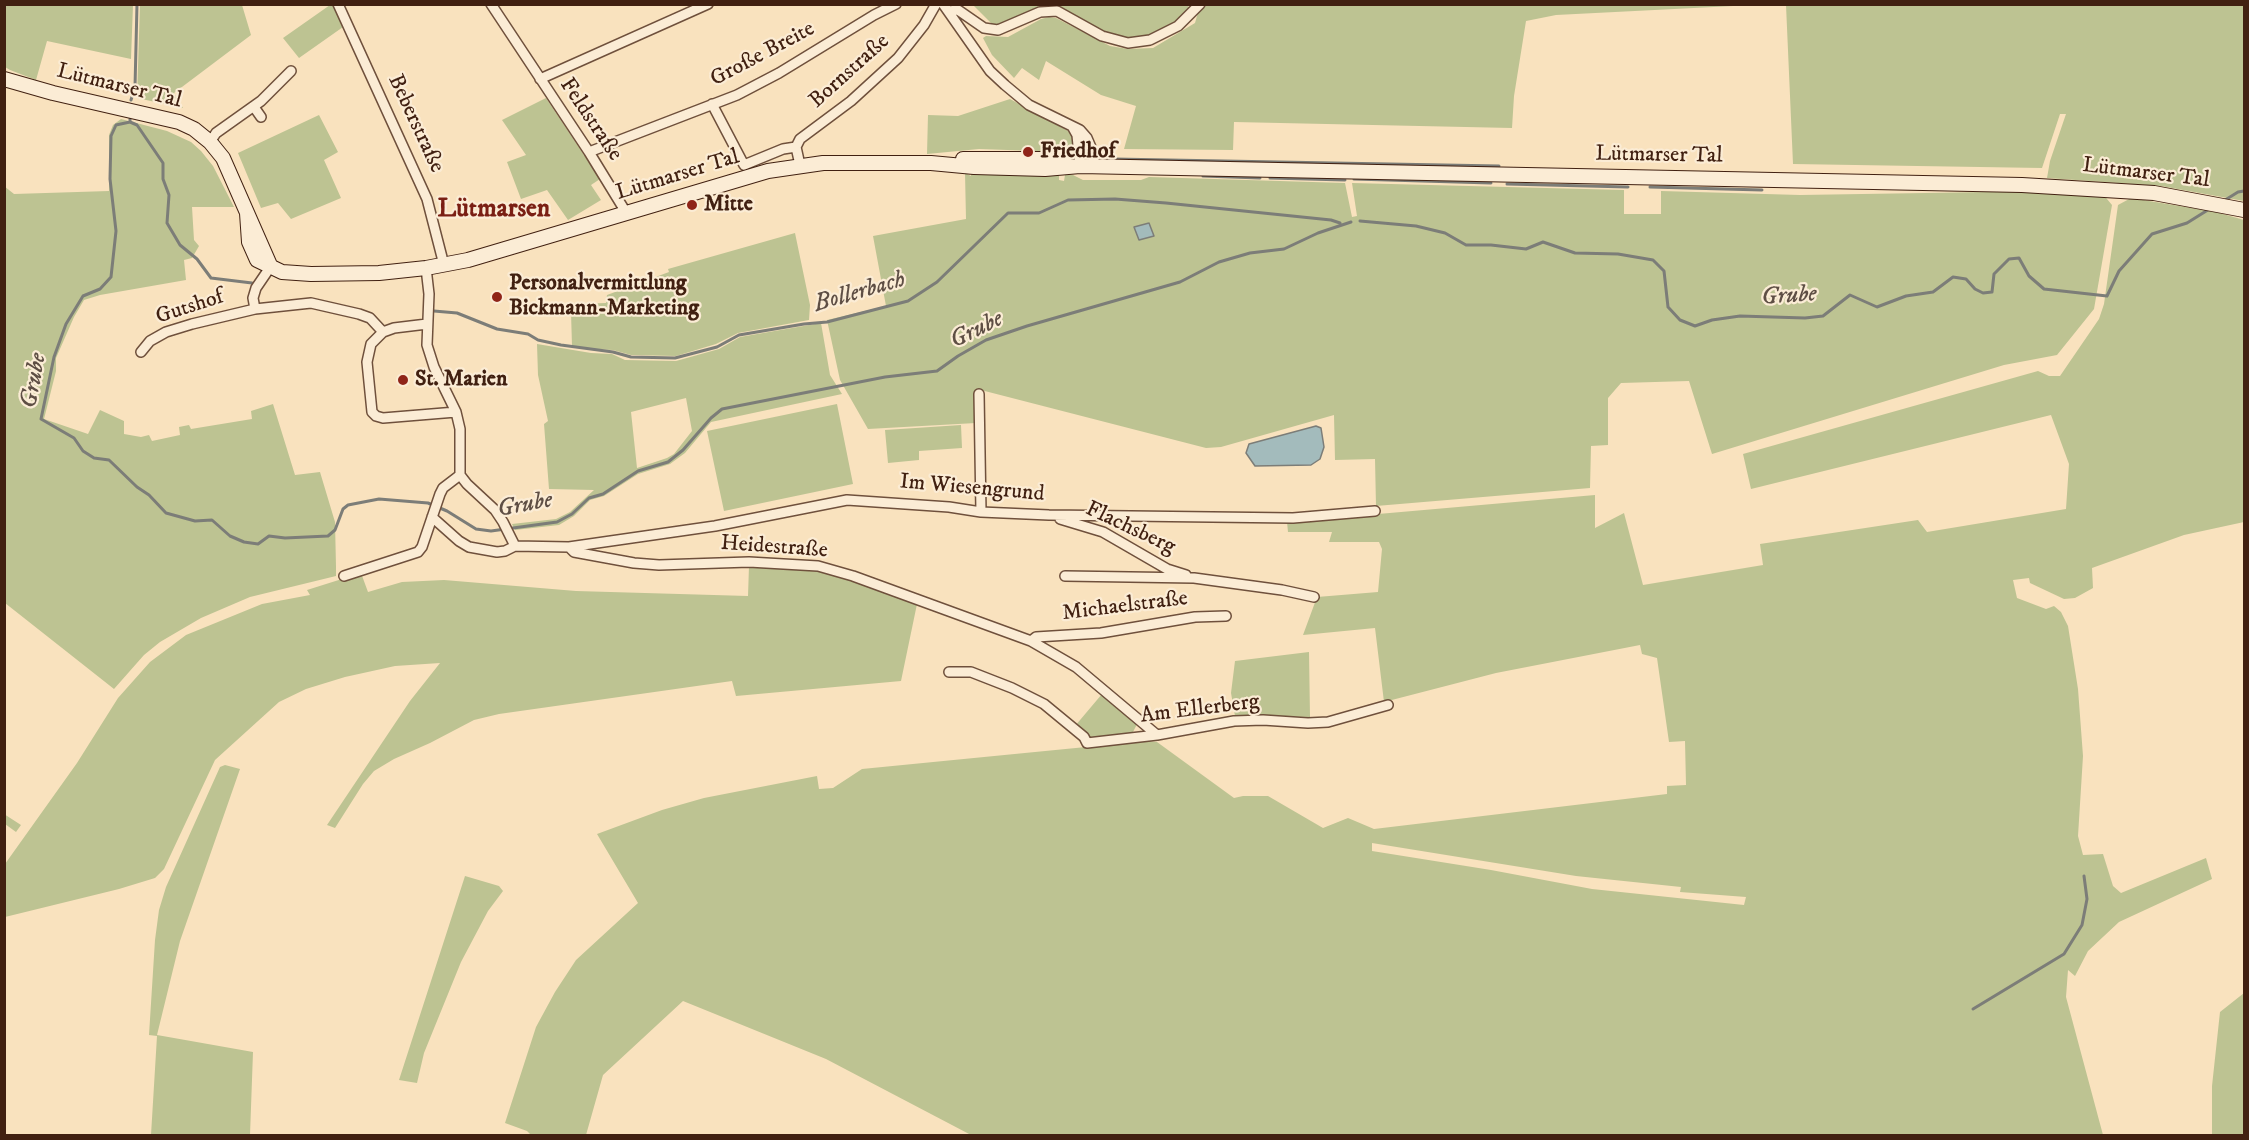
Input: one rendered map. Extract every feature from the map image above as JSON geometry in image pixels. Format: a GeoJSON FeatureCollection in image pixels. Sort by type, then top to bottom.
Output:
{"type":"FeatureCollection","features":[{"type":"Feature","properties":{"kind":"main road","name":"Lütmarser Tal"},"geometry":{"type":"LineString","coordinates":[[4,79],[53,93],[179,122],[194,129],[210,141],[223,158],[248,213],[251,249],[257,260],[262,264],[292,274],[379,273],[444,265],[627,214],[728,182],[800,165],[870,162],[931,163],[975,157],[1046,159],[1082,166],[2034,185],[2154,193],[2241,209]]}},
{"type":"Feature","properties":{"kind":"street","name":"Beberstraße"},"geometry":{"type":"LineString","coordinates":[[338,4],[427,200],[444,265]]}},
{"type":"Feature","properties":{"kind":"street","name":"Feldstraße"},"geometry":{"type":"LineString","coordinates":[[491,4],[589,152],[627,214]]}},
{"type":"Feature","properties":{"kind":"street","name":"Feldstraße"},"geometry":{"type":"LineString","coordinates":[[540,79],[708,4]]}},
{"type":"Feature","properties":{"kind":"street","name":"Große Breite"},"geometry":{"type":"LineString","coordinates":[[589,152],[737,95],[896,4]]}},
{"type":"Feature","properties":{"kind":"street","name":"Bornstraße"},"geometry":{"type":"LineString","coordinates":[[796,147],[800,139],[851,101],[898,58],[913,40],[936,4]]}},
{"type":"Feature","properties":{"kind":"street"},"geometry":{"type":"LineString","coordinates":[[945,8],[958,10],[984,28],[998,30],[1040,12],[1057,11],[1102,36],[1128,43],[1150,40],[1178,26],[1200,4]]}},
{"type":"Feature","properties":{"kind":"street"},"geometry":{"type":"LineString","coordinates":[[945,8],[990,71],[1005,85],[1029,105],[1080,130],[1087,138],[1094,152],[1082,166]]}},
{"type":"Feature","properties":{"kind":"street"},"geometry":{"type":"LineString","coordinates":[[210,141],[216,133],[254,107],[291,72]]}},
{"type":"Feature","properties":{"kind":"street","name":"Große Breite"},"geometry":{"type":"LineString","coordinates":[[712,104],[744,165],[783,149],[796,147]]}},
{"type":"Feature","properties":{"kind":"street"},"geometry":{"type":"LineString","coordinates":[[254,107],[261,117]]}},
{"type":"Feature","properties":{"kind":"street"},"geometry":{"type":"LineString","coordinates":[[1072,126],[1077,135],[1082,166]]}},
{"type":"Feature","properties":{"kind":"street"},"geometry":{"type":"LineString","coordinates":[[796,147],[800,165]]}},
{"type":"Feature","properties":{"kind":"street","name":"Gutshof"},"geometry":{"type":"LineString","coordinates":[[255,309],[253,298],[256,288],[271,266]]}},
{"type":"Feature","properties":{"kind":"street"},"geometry":{"type":"LineString","coordinates":[[426,268],[429,294],[427,345],[434,367],[456,412],[460,429],[460,475],[495,510],[515,546]]}},
{"type":"Feature","properties":{"kind":"street","name":"Gutshof"},"geometry":{"type":"LineString","coordinates":[[141,352],[150,341],[166,332],[255,309],[311,303],[370,318],[383,332]]}},
{"type":"Feature","properties":{"kind":"street"},"geometry":{"type":"LineString","coordinates":[[427,324],[394,328],[383,332],[371,344],[368,362],[372,411],[376,416],[383,418],[456,412]]}},
{"type":"Feature","properties":{"kind":"street"},"geometry":{"type":"LineString","coordinates":[[979,394],[981,512]]}},
{"type":"Feature","properties":{"kind":"street"},"geometry":{"type":"LineString","coordinates":[[344,576],[418,552],[422,547],[443,488],[460,475]]}},
{"type":"Feature","properties":{"kind":"street","name":"Im Wiesengrund"},"geometry":{"type":"LineString","coordinates":[[568,547],[716,526],[847,500],[928,505],[981,512],[1048,515],[1293,518],[1376,511]]}},
{"type":"Feature","properties":{"kind":"street","name":"Heidestraße"},"geometry":{"type":"LineString","coordinates":[[434,514],[459,541],[469,547],[497,552],[515,546],[568,547],[574,552],[583,554],[659,565],[749,562],[818,566],[852,576],[1031,641],[1076,667],[1157,735]]}},
{"type":"Feature","properties":{"kind":"street","name":"Flachsberg"},"geometry":{"type":"LineString","coordinates":[[1048,515],[1103,532],[1167,569],[1194,578]]}},
{"type":"Feature","properties":{"kind":"street","name":"Flachsberg"},"geometry":{"type":"LineString","coordinates":[[1065,576],[1194,578],[1282,590],[1314,597]]}},
{"type":"Feature","properties":{"kind":"street","name":"Michaelstraße"},"geometry":{"type":"LineString","coordinates":[[1031,641],[1036,637],[1101,633],[1195,618],[1226,616]]}},
{"type":"Feature","properties":{"kind":"street","name":"Am Ellerberg"},"geometry":{"type":"LineString","coordinates":[[949,672],[971,672],[1044,704],[1084,737],[1087,743],[1157,735],[1234,721],[1328,722],[1388,705]]}},
{"type":"Feature","properties":{"kind":"green space"},"geometry":{"type":"Polygon","coordinates":[[[1187,4],[1190,9],[1176,23],[1148,37],[1128,39],[1104,32],[1050,5],[1004,24],[992,24],[973,5],[1187,4]]]}},
{"type":"Feature","properties":{"kind":"green space"},"geometry":{"type":"Polygon","coordinates":[[[1203,4],[1753,5],[1556,15],[1526,21],[1514,96],[1512,128],[1234,122],[1233,150],[1124,149],[1136,106],[1101,95],[1046,61],[1039,80],[1022,68],[1014,78],[992,55],[983,38],[986,36],[1008,37],[1049,17],[1056,18],[1110,46],[1128,49],[1153,48],[1195,23],[1203,4]]]}},
{"type":"Feature","properties":{"kind":"green space"},"geometry":{"type":"Polygon","coordinates":[[[4,5],[133,5],[131,59],[47,41],[36,80],[10,70],[5,67],[4,5]]]}},
{"type":"Feature","properties":{"kind":"green space"},"geometry":{"type":"Polygon","coordinates":[[[140,5],[242,5],[251,35],[174,93],[183,108],[137,98],[140,5]]]}},
{"type":"Feature","properties":{"kind":"green space"},"geometry":{"type":"Polygon","coordinates":[[[333,5],[343,27],[299,58],[283,38],[333,5]]]}},
{"type":"Feature","properties":{"kind":"green space"},"geometry":{"type":"Polygon","coordinates":[[[1786,5],[2244,5],[2244,201],[2161,186],[2047,178],[2050,161],[2066,114],[2060,114],[2042,168],[1793,164],[1786,5]]]}},
{"type":"Feature","properties":{"kind":"green space"},"geometry":{"type":"Polygon","coordinates":[[[546,98],[600,179],[591,185],[601,200],[568,220],[547,190],[521,199],[507,162],[526,155],[502,120],[546,98]]]}},
{"type":"Feature","properties":{"kind":"green space"},"geometry":{"type":"Polygon","coordinates":[[[1010,99],[1068,131],[1074,138],[1074,148],[1065,152],[979,149],[927,154],[928,115],[958,116],[1010,99]]]}},
{"type":"Feature","properties":{"kind":"green space"},"geometry":{"type":"Polygon","coordinates":[[[319,115],[338,152],[324,160],[341,198],[291,219],[278,203],[261,208],[238,153],[319,115]]]}},
{"type":"Feature","properties":{"kind":"green space"},"geometry":{"type":"Polygon","coordinates":[[[121,119],[167,131],[191,142],[213,166],[234,207],[192,207],[194,240],[199,246],[192,258],[184,260],[186,280],[100,295],[84,300],[56,358],[56,371],[44,419],[88,434],[100,410],[124,421],[124,434],[141,437],[149,435],[152,441],[180,435],[179,427],[189,425],[191,429],[252,419],[251,411],[273,404],[295,475],[320,472],[335,522],[336,576],[250,597],[201,618],[160,642],[144,655],[114,689],[5,603],[4,186],[14,194],[109,191],[109,135],[113,125],[121,119]]]}},
{"type":"Feature","properties":{"kind":"green space"},"geometry":{"type":"Polygon","coordinates":[[[971,172],[1059,175],[1059,180],[1064,181],[1065,175],[1073,175],[1083,180],[1141,180],[1149,177],[1345,183],[1352,217],[1357,216],[1352,183],[1624,190],[1624,214],[1661,214],[1661,191],[1800,195],[2050,191],[2102,193],[2112,205],[2094,309],[2057,355],[2004,365],[1712,454],[1689,381],[1621,383],[1608,398],[1608,445],[1591,446],[1590,488],[1376,506],[1375,459],[1335,460],[1334,415],[1221,447],[1206,448],[977,389],[976,423],[868,429],[840,380],[827,320],[886,306],[873,236],[966,219],[965,173],[971,176],[971,172]]]}},
{"type":"Feature","properties":{"kind":"green space"},"geometry":{"type":"Polygon","coordinates":[[[2131,198],[2216,212],[2244,220],[2244,522],[2184,535],[2092,568],[2093,588],[2075,598],[2064,599],[2030,583],[2029,578],[2013,580],[2017,598],[2046,609],[2054,606],[2061,612],[2068,626],[2078,689],[2083,756],[2078,836],[2083,855],[2103,854],[2113,886],[2121,893],[2206,858],[2212,879],[2119,922],[2088,951],[2075,976],[2068,970],[2066,997],[2103,1135],[971,1135],[826,1059],[683,1001],[603,1075],[586,1135],[531,1135],[527,1131],[505,1123],[536,1027],[555,992],[576,960],[638,903],[597,834],[662,810],[704,798],[817,776],[819,789],[833,788],[862,769],[1147,741],[1157,742],[1234,798],[1268,796],[1323,828],[1348,818],[1374,829],[1667,794],[1667,786],[1686,785],[1685,741],[1669,742],[1657,658],[1642,654],[1640,645],[1496,673],[1384,702],[1375,628],[1303,635],[1317,597],[1378,592],[1382,549],[1379,542],[1329,542],[1332,532],[1288,532],[1287,522],[1595,495],[1595,528],[1624,513],[1643,585],[1763,565],[1760,544],[1918,520],[1927,532],[2066,509],[2069,464],[2051,415],[1751,489],[1743,454],[2038,371],[2049,376],[2060,376],[2099,319],[2104,304],[2118,205],[2131,198]],[[1372,843],[1372,851],[1592,889],[1744,905],[1746,897],[1680,892],[1681,887],[1576,876],[1372,843]]]}},
{"type":"Feature","properties":{"kind":"green space"},"geometry":{"type":"Polygon","coordinates":[[[795,233],[810,305],[809,320],[738,333],[716,344],[676,356],[631,355],[613,350],[572,346],[571,312],[578,312],[578,304],[606,303],[607,295],[669,272],[668,269],[795,233]]]}},
{"type":"Feature","properties":{"kind":"green space"},"geometry":{"type":"Polygon","coordinates":[[[821,323],[830,375],[842,394],[711,422],[685,453],[670,464],[638,474],[604,496],[590,500],[574,516],[559,525],[515,530],[512,524],[556,519],[570,512],[594,490],[549,489],[544,424],[548,421],[538,375],[537,344],[612,354],[625,360],[676,361],[719,349],[740,337],[821,323]],[[686,398],[631,412],[637,468],[674,454],[692,431],[686,398]]]}},
{"type":"Feature","properties":{"kind":"green space"},"geometry":{"type":"Polygon","coordinates":[[[837,404],[853,484],[724,511],[707,431],[837,404]]]}},
{"type":"Feature","properties":{"kind":"green space"},"geometry":{"type":"Polygon","coordinates":[[[961,425],[962,448],[919,451],[919,460],[888,463],[885,430],[961,425]]]}},
{"type":"Feature","properties":{"kind":"green space"},"geometry":{"type":"Polygon","coordinates":[[[749,566],[817,571],[854,581],[917,604],[901,681],[736,696],[732,681],[499,714],[474,720],[374,771],[335,828],[327,825],[410,701],[440,663],[395,666],[345,677],[306,689],[279,702],[215,760],[164,869],[155,878],[5,917],[5,864],[77,763],[118,698],[150,662],[186,635],[262,604],[310,595],[307,590],[361,573],[368,592],[402,582],[444,580],[576,591],[748,596],[749,566]]]}},
{"type":"Feature","properties":{"kind":"green space"},"geometry":{"type":"Polygon","coordinates":[[[1309,652],[1310,717],[1235,716],[1231,693],[1235,661],[1309,652]]]}},
{"type":"Feature","properties":{"kind":"green space"},"geometry":{"type":"Polygon","coordinates":[[[1102,694],[1137,724],[1132,734],[1090,737],[1075,726],[1102,694]]]}},
{"type":"Feature","properties":{"kind":"green space"},"geometry":{"type":"Polygon","coordinates":[[[225,765],[240,769],[180,941],[157,1035],[253,1052],[250,1135],[151,1135],[157,1036],[149,1035],[159,910],[166,887],[220,767],[225,765]]]}},
{"type":"Feature","properties":{"kind":"green space"},"geometry":{"type":"Polygon","coordinates":[[[4,814],[21,825],[16,832],[5,824],[4,814]]]}},
{"type":"Feature","properties":{"kind":"green space"},"geometry":{"type":"Polygon","coordinates":[[[465,876],[499,886],[503,891],[488,911],[461,962],[424,1053],[417,1083],[399,1080],[465,876]]]}},
{"type":"Feature","properties":{"kind":"green space"},"geometry":{"type":"Polygon","coordinates":[[[2244,993],[2244,1135],[2212,1135],[2212,1086],[2220,1012],[2244,993]]]}},
{"type":"Feature","properties":{"kind":"water"},"geometry":{"type":"Polygon","coordinates":[[[1149,223],[1154,236],[1139,240],[1134,227],[1149,223]]]}},
{"type":"Feature","properties":{"kind":"water"},"geometry":{"type":"Polygon","coordinates":[[[1316,426],[1321,428],[1324,447],[1320,459],[1311,465],[1255,466],[1246,453],[1249,444],[1316,426]]]}},
{"type":"Feature","properties":{"kind":"waterway","name":"Grube"},"geometry":{"type":"LineString","coordinates":[[131,100],[135,87],[137,4]]}},
{"type":"Feature","properties":{"kind":"waterway","name":"Grube"},"geometry":{"type":"LineString","coordinates":[[130,119],[130,122],[116,125],[111,136],[110,179],[116,231],[111,277],[100,289],[83,296],[66,324],[54,357],[41,419],[74,438],[83,451],[94,458],[109,460],[166,513],[195,521],[212,520],[230,536],[244,542],[258,544],[269,536],[285,538],[328,536],[335,530],[343,509],[348,505],[379,499],[428,503],[447,511],[476,529],[491,531],[557,522],[572,514],[589,498],[603,494],[638,471],[668,462],[683,450],[722,409],[885,377],[937,371],[986,340],[1180,282],[1219,262],[1250,253],[1284,249],[1318,233],[1351,222]]}},
{"type":"Feature","properties":{"kind":"waterway","name":"Bollerbach"},"geometry":{"type":"LineString","coordinates":[[130,122],[137,125],[163,163],[163,179],[169,195],[167,223],[180,245],[197,259],[211,278],[252,283]]}},
{"type":"Feature","properties":{"kind":"waterway"},"geometry":{"type":"LineString","coordinates":[[1114,159],[1499,166]]}},
{"type":"Feature","properties":{"kind":"waterway"},"geometry":{"type":"LineString","coordinates":[[1203,176],[1260,178]]}},
{"type":"Feature","properties":{"kind":"waterway"},"geometry":{"type":"LineString","coordinates":[[1270,178],[1345,180]]}},
{"type":"Feature","properties":{"kind":"waterway"},"geometry":{"type":"LineString","coordinates":[[1354,179],[1491,183]]}},
{"type":"Feature","properties":{"kind":"waterway"},"geometry":{"type":"LineString","coordinates":[[1507,184],[1628,187]]}},
{"type":"Feature","properties":{"kind":"waterway"},"geometry":{"type":"LineString","coordinates":[[1650,187],[1762,190]]}},
{"type":"Feature","properties":{"kind":"waterway","name":"Grube"},"geometry":{"type":"LineString","coordinates":[[2222,202],[2244,191]]}},
{"type":"Feature","properties":{"kind":"waterway","name":"Bollerbach"},"geometry":{"type":"LineString","coordinates":[[434,311],[457,313],[497,329],[528,334],[538,340],[561,345],[613,352],[631,357],[675,358],[717,347],[739,335],[827,322],[908,301],[937,282],[1008,213],[1039,213],[1068,200],[1115,199],[1166,203],[1331,220],[1340,223]]}},
{"type":"Feature","properties":{"kind":"waterway","name":"Grube"},"geometry":{"type":"LineString","coordinates":[[1360,221],[1416,226],[1445,233],[1466,245],[1526,249],[1543,242],[1575,253],[1618,254],[1653,260],[1664,271],[1668,307],[1680,320],[1695,326],[1712,320],[1740,316],[1805,318],[1823,316],[1850,295],[1877,307],[1906,296],[1933,292],[1953,277],[1966,279],[1975,289],[1983,293],[1992,292],[1994,274],[2009,259],[2019,258],[2029,276],[2044,289],[2107,296],[2119,271],[2152,234],[2187,223],[2211,208]]}},
{"type":"Feature","properties":{"kind":"waterway"},"geometry":{"type":"LineString","coordinates":[[1973,1009],[2064,954],[2082,925],[2087,899],[2084,876]]}},
{"type":"Feature","properties":{"kind":"place","name":"Friedhof"},"geometry":{"type":"Point","coordinates":[1028,152]}},
{"type":"Feature","properties":{"kind":"place","name":"Mitte"},"geometry":{"type":"Point","coordinates":[692,205]}},
{"type":"Feature","properties":{"kind":"place","name":"Personalvermittlung Bickmann-Marketing"},"geometry":{"type":"Point","coordinates":[497,297]}},
{"type":"Feature","properties":{"kind":"place","name":"St. Marien"},"geometry":{"type":"Point","coordinates":[403,380]}},
{"type":"Feature","properties":{"kind":"district","name":"Lütmarsen"},"geometry":{"type":"Point","coordinates":[494,211]}}]}
